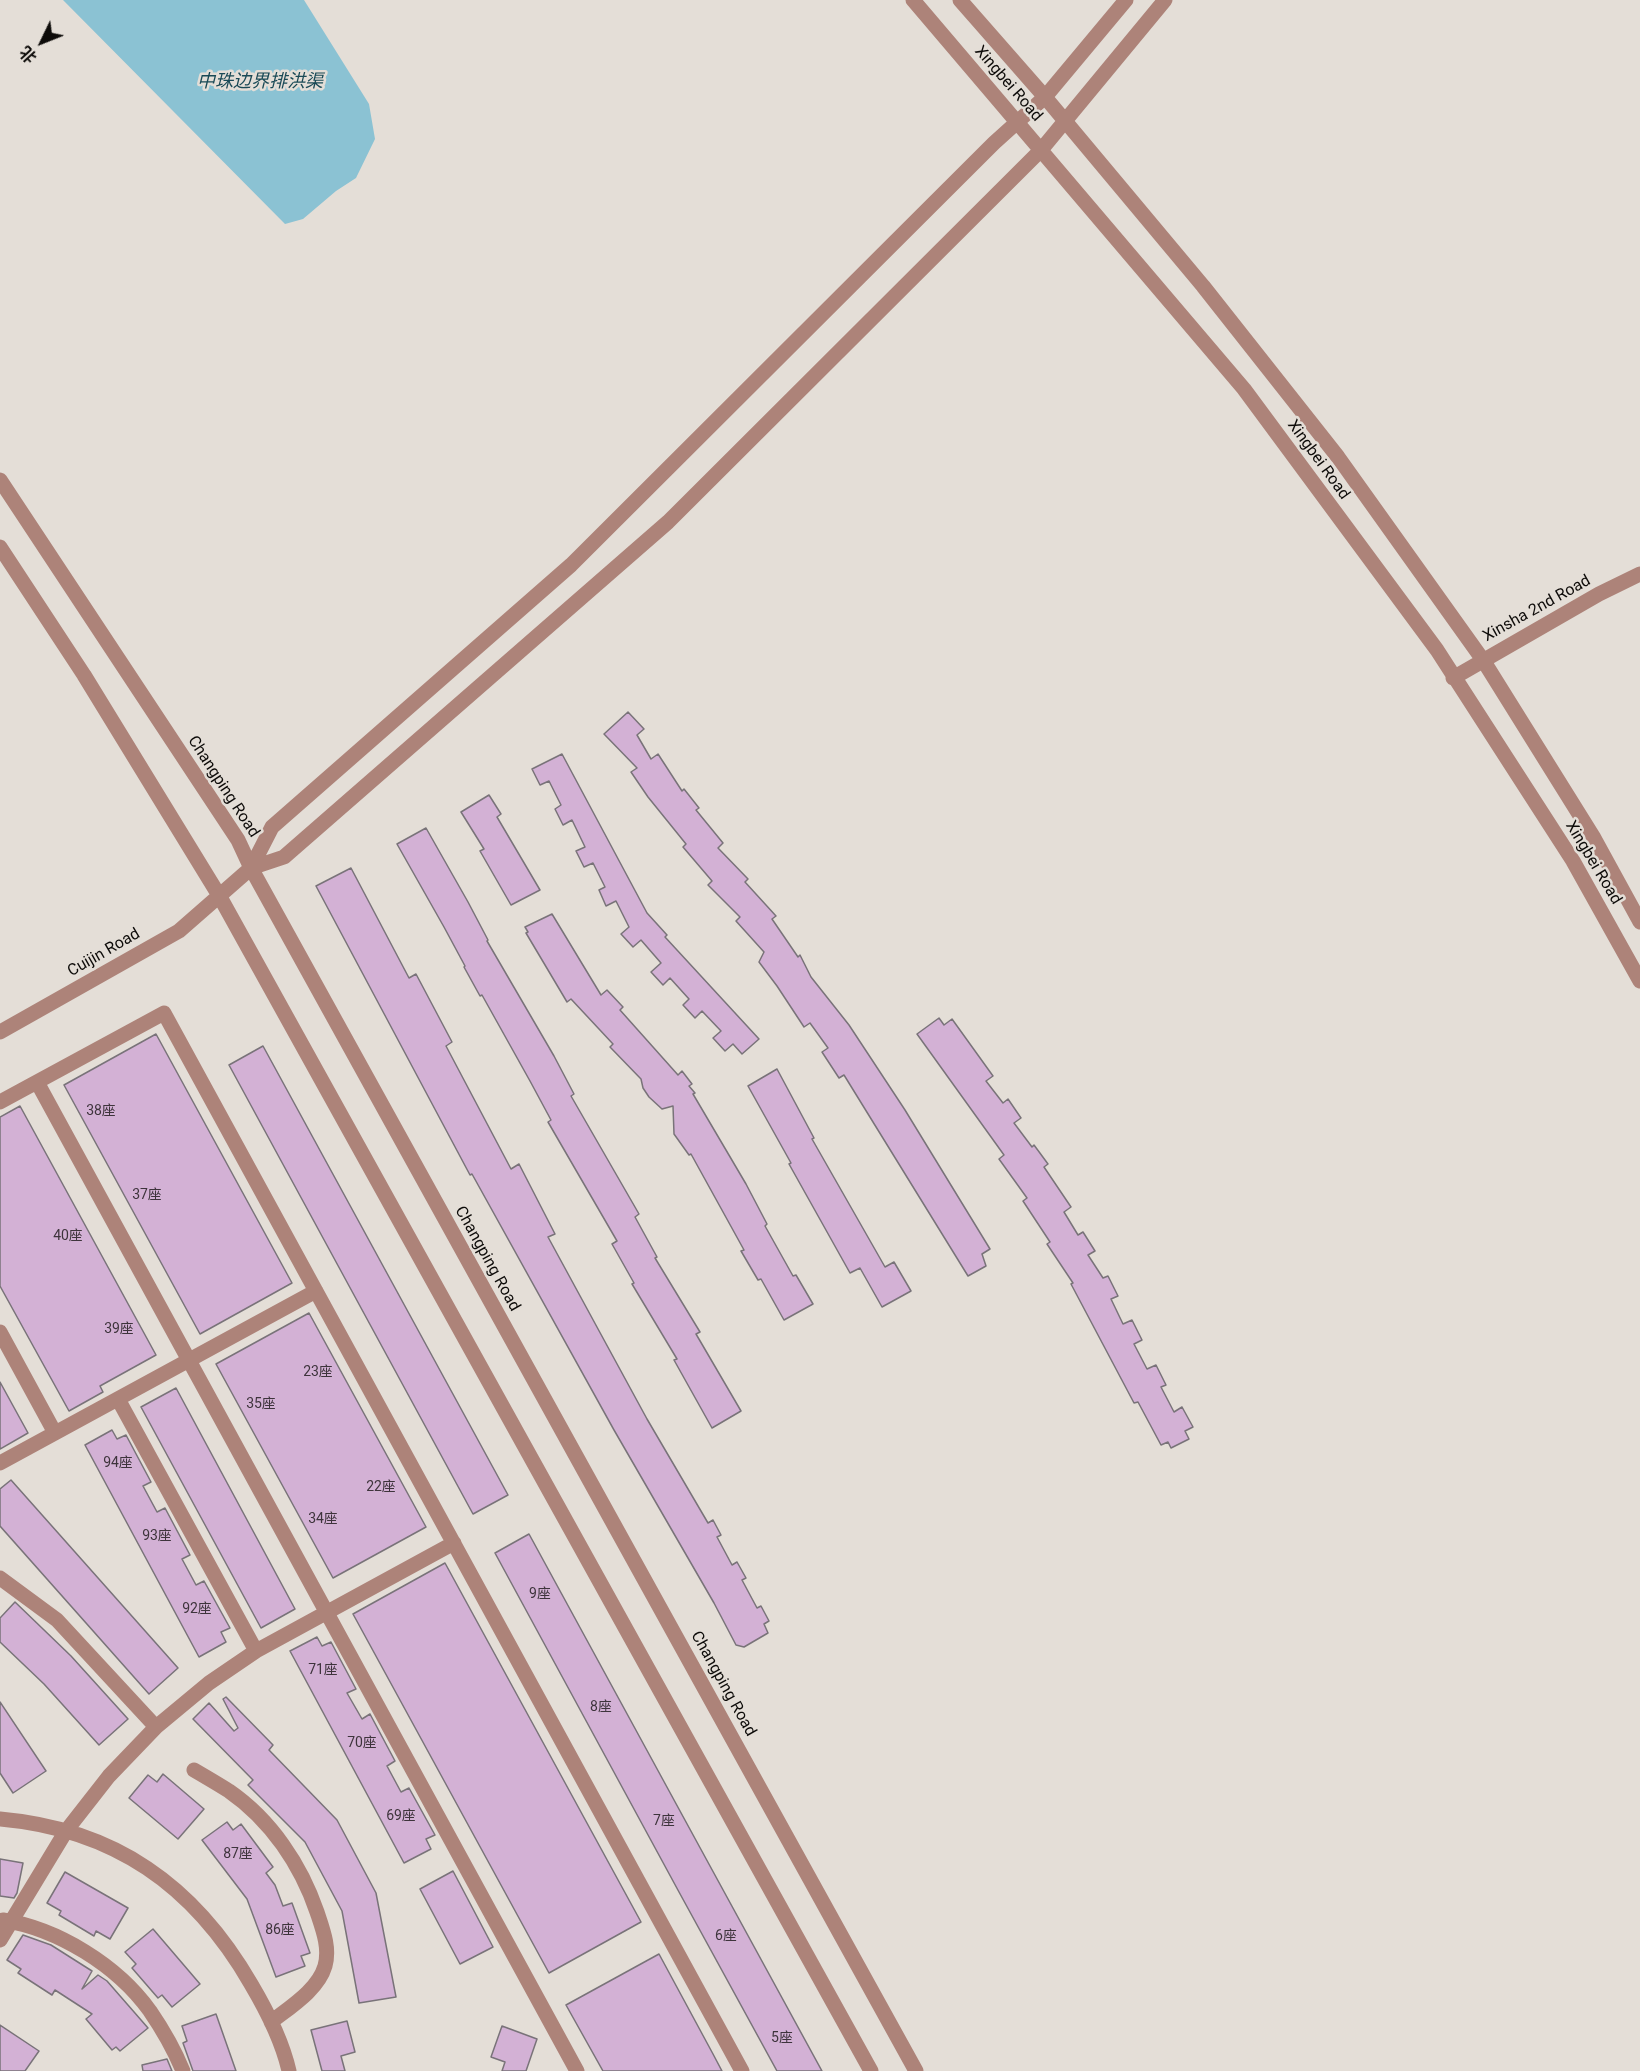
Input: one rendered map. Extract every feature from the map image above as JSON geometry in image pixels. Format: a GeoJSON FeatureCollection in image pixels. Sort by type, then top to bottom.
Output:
{"type":"FeatureCollection","features":[{"type":"Feature","properties":{"kind":"street","name":"Xingbei Road"},"geometry":{"type":"LineString","coordinates":[[913,0],[1244,389],[1437,650],[1573,861],[1640,981]]}},
{"type":"Feature","properties":{"kind":"street","name":"Xingbei Road"},"geometry":{"type":"LineString","coordinates":[[960,0],[1045,97],[1203,286],[1338,457],[1482,660],[1594,838],[1640,922]]}},
{"type":"Feature","properties":{"kind":"street"},"geometry":{"type":"LineString","coordinates":[[251,868],[272,827],[571,564],[1017,122],[1045,97],[1126,0]]}},
{"type":"Feature","properties":{"kind":"street"},"geometry":{"type":"LineString","coordinates":[[251,868],[284,857],[668,522],[1041,150],[1165,0]]}},
{"type":"Feature","properties":{"kind":"street","name":"Changping Road"},"geometry":{"type":"LineString","coordinates":[[0,480],[238,840],[251,868],[916,2071]]}},
{"type":"Feature","properties":{"kind":"street"},"geometry":{"type":"LineString","coordinates":[[0,547],[84,675],[220,897],[871,2071]]}},
{"type":"Feature","properties":{"kind":"street","name":"Xinsha 2nd Road"},"geometry":{"type":"LineString","coordinates":[[1453,678],[1599,594],[1640,574]]}},
{"type":"Feature","properties":{"kind":"street","name":"Cuijin Road"},"geometry":{"type":"LineString","coordinates":[[0,1032],[179,931],[251,868]]}},
{"type":"Feature","properties":{"kind":"street"},"geometry":{"type":"LineString","coordinates":[[0,1102],[164,1013],[742,2071]]}},
{"type":"Feature","properties":{"kind":"street"},"geometry":{"type":"LineString","coordinates":[[37,1082],[573,2069]]}},
{"type":"Feature","properties":{"kind":"street"},"geometry":{"type":"LineString","coordinates":[[0,1463],[316,1291]]}},
{"type":"Feature","properties":{"kind":"street"},"geometry":{"type":"LineString","coordinates":[[0,1332],[55,1433]]}},
{"type":"Feature","properties":{"kind":"street"},"geometry":{"type":"LineString","coordinates":[[118,1398],[256,1651]]}},
{"type":"Feature","properties":{"kind":"street"},"geometry":{"type":"LineString","coordinates":[[0,1940],[6,1921],[66,1831],[109,1776],[156,1727],[209,1683],[256,1651],[454,1543]]}},
{"type":"Feature","properties":{"kind":"street"},"geometry":{"type":"LineString","coordinates":[[0,1578],[57,1620],[156,1727]]}},
{"type":"Feature","properties":{"kind":"street"},"geometry":{"type":"LineString","coordinates":[[194,1770],[231,1792],[270,1829],[290,1854],[310,1891],[324,1932],[327,1950],[324,1968],[316,1983],[271,2022]]}},
{"type":"Feature","properties":{"kind":"street"},"geometry":{"type":"LineString","coordinates":[[0,1819],[33,1822],[82,1835],[129,1856],[171,1885],[208,1921],[233,1953],[266,2008],[289,2071]]}},
{"type":"Feature","properties":{"kind":"street"},"geometry":{"type":"LineString","coordinates":[[6,1921],[50,1934],[78,1948],[120,1978],[148,2008],[171,2043],[183,2071]]}},
{"type":"Feature","properties":{"kind":"water","name":"中珠边界排洪渠"},"geometry":{"type":"Polygon","coordinates":[[[63,0],[304,0],[369,104],[375,139],[356,178],[336,191],[303,219],[285,224],[63,0]]]}},
{"type":"Feature","properties":{"kind":"building"},"geometry":{"type":"Polygon","coordinates":[[[628,712],[644,729],[637,735],[651,759],[658,754],[682,791],[684,789],[699,808],[696,810],[723,843],[718,848],[748,879],[745,882],[776,916],[772,919],[798,957],[800,955],[811,977],[849,1025],[905,1110],[990,1249],[982,1254],[986,1266],[968,1276],[844,1075],[839,1078],[822,1052],[828,1048],[810,1023],[804,1027],[759,962],[764,952],[736,921],[740,917],[708,885],[712,881],[683,847],[686,844],[631,772],[637,768],[604,734],[628,712]]]}},
{"type":"Feature","properties":{"kind":"building"},"geometry":{"type":"Polygon","coordinates":[[[562,754],[647,913],[667,935],[665,937],[759,1039],[742,1054],[733,1044],[725,1051],[713,1038],[721,1031],[702,1011],[695,1018],[683,1005],[689,999],[670,978],[663,985],[651,972],[661,963],[641,940],[633,947],[621,934],[629,927],[616,901],[606,906],[599,890],[605,887],[593,863],[584,867],[576,851],[585,847],[572,820],[563,825],[555,809],[561,805],[549,781],[540,785],[532,769],[562,754]]]}},
{"type":"Feature","properties":{"kind":"building"},"geometry":{"type":"Polygon","coordinates":[[[489,795],[501,814],[497,817],[540,890],[511,905],[480,851],[484,849],[461,812],[489,795]]]}},
{"type":"Feature","properties":{"kind":"building"},"geometry":{"type":"Polygon","coordinates":[[[426,828],[468,902],[487,941],[554,1056],[574,1094],[571,1096],[639,1214],[635,1217],[657,1257],[655,1258],[700,1332],[696,1334],[741,1411],[712,1428],[674,1360],[677,1359],[632,1284],[634,1283],[612,1244],[617,1241],[548,1122],[551,1120],[530,1081],[482,995],[480,996],[397,844],[426,828]]]}},
{"type":"Feature","properties":{"kind":"building"},"geometry":{"type":"Polygon","coordinates":[[[351,868],[409,978],[416,974],[452,1042],[446,1046],[511,1169],[519,1164],[555,1234],[548,1237],[647,1419],[708,1523],[713,1520],[721,1535],[717,1537],[732,1565],[737,1562],[746,1578],[742,1580],[757,1608],[761,1606],[769,1621],[764,1624],[768,1633],[744,1647],[736,1645],[472,1174],[470,1175],[316,886],[351,868]]]}},
{"type":"Feature","properties":{"kind":"building"},"geometry":{"type":"Polygon","coordinates":[[[552,914],[601,995],[607,990],[623,1007],[620,1010],[678,1075],[682,1071],[692,1084],[689,1086],[695,1093],[693,1094],[746,1184],[767,1224],[765,1226],[793,1276],[796,1275],[813,1304],[784,1320],[761,1279],[758,1280],[741,1251],[744,1250],[691,1154],[689,1155],[674,1134],[673,1106],[662,1109],[649,1097],[643,1088],[641,1079],[610,1047],[613,1044],[571,999],[567,1002],[526,933],[528,932],[525,927],[552,914]]]}},
{"type":"Feature","properties":{"kind":"building"},"geometry":{"type":"Polygon","coordinates":[[[939,1018],[944,1025],[952,1019],[993,1076],[986,1081],[1003,1103],[1008,1099],[1021,1118],[1014,1123],[1048,1164],[1044,1167],[1071,1207],[1064,1212],[1078,1235],[1083,1232],[1095,1251],[1088,1255],[1103,1278],[1108,1276],[1118,1296],[1111,1299],[1123,1324],[1132,1320],[1142,1340],[1134,1344],[1147,1369],[1156,1365],[1166,1385],[1161,1387],[1174,1412],[1182,1407],[1193,1427],[1185,1431],[1189,1439],[1171,1448],[1168,1442],[1161,1445],[1138,1402],[1134,1403],[1071,1284],[1073,1283],[1047,1244],[1050,1242],[1023,1201],[1027,1198],[999,1159],[1004,1155],[917,1034],[939,1018]]]}},
{"type":"Feature","properties":{"kind":"building"},"geometry":{"type":"Polygon","coordinates":[[[156,1034],[292,1283],[200,1334],[64,1085],[156,1034]]]}},
{"type":"Feature","properties":{"kind":"building"},"geometry":{"type":"Polygon","coordinates":[[[263,1046],[508,1495],[473,1514],[229,1065],[263,1046]]]}},
{"type":"Feature","properties":{"kind":"building"},"geometry":{"type":"Polygon","coordinates":[[[777,1069],[814,1138],[812,1139],[885,1267],[894,1262],[911,1291],[882,1307],[860,1268],[850,1273],[748,1086],[777,1069]]]}},
{"type":"Feature","properties":{"kind":"building"},"geometry":{"type":"Polygon","coordinates":[[[20,1106],[156,1355],[100,1386],[103,1392],[69,1411],[0,1286],[0,1117],[20,1106]]]}},
{"type":"Feature","properties":{"kind":"building"},"geometry":{"type":"Polygon","coordinates":[[[309,1313],[426,1527],[333,1578],[216,1364],[309,1313]]]}},
{"type":"Feature","properties":{"kind":"building"},"geometry":{"type":"Polygon","coordinates":[[[0,1382],[28,1433],[0,1449],[0,1382]]]}},
{"type":"Feature","properties":{"kind":"building"},"geometry":{"type":"Polygon","coordinates":[[[176,1388],[295,1609],[261,1628],[141,1407],[176,1388]]]}},
{"type":"Feature","properties":{"kind":"building"},"geometry":{"type":"Polygon","coordinates":[[[112,1430],[117,1439],[126,1435],[151,1482],[143,1486],[157,1512],[165,1508],[190,1555],[182,1559],[196,1585],[204,1581],[230,1628],[221,1632],[226,1642],[199,1657],[85,1445],[112,1430]]]}},
{"type":"Feature","properties":{"kind":"building"},"geometry":{"type":"Polygon","coordinates":[[[11,1480],[178,1668],[149,1694],[0,1526],[0,1489],[11,1480]]]}},
{"type":"Feature","properties":{"kind":"building"},"geometry":{"type":"Polygon","coordinates":[[[529,1534],[822,2071],[777,2071],[679,1892],[495,1553],[529,1534]]]}},
{"type":"Feature","properties":{"kind":"building"},"geometry":{"type":"Polygon","coordinates":[[[445,1563],[641,1922],[549,1973],[353,1614],[445,1563]]]}},
{"type":"Feature","properties":{"kind":"building"},"geometry":{"type":"Polygon","coordinates":[[[15,1602],[71,1656],[128,1719],[99,1745],[44,1684],[0,1642],[0,1618],[15,1602]]]}},
{"type":"Feature","properties":{"kind":"building"},"geometry":{"type":"Polygon","coordinates":[[[317,1637],[322,1646],[331,1642],[356,1689],[347,1693],[362,1719],[370,1714],[395,1761],[387,1766],[401,1792],[409,1788],[435,1835],[426,1839],[431,1849],[404,1863],[290,1651],[317,1637]]]}},
{"type":"Feature","properties":{"kind":"building"},"geometry":{"type":"Polygon","coordinates":[[[226,1697],[273,1745],[269,1750],[337,1820],[376,1893],[396,1997],[359,2003],[342,1911],[305,1842],[248,1785],[253,1780],[193,1719],[209,1703],[234,1731],[238,1728],[223,1699],[226,1697]]]}},
{"type":"Feature","properties":{"kind":"building"},"geometry":{"type":"Polygon","coordinates":[[[0,1702],[46,1771],[13,1793],[0,1773],[0,1702]]]}},
{"type":"Feature","properties":{"kind":"building"},"geometry":{"type":"Polygon","coordinates":[[[163,1774],[204,1809],[178,1839],[129,1798],[148,1775],[157,1782],[163,1774]]]}},
{"type":"Feature","properties":{"kind":"building"},"geometry":{"type":"Polygon","coordinates":[[[227,1822],[233,1830],[241,1824],[273,1867],[266,1873],[275,1885],[283,1906],[292,1903],[310,1953],[301,1956],[305,1966],[276,1977],[247,1899],[202,1840],[227,1822]]]}},
{"type":"Feature","properties":{"kind":"building"},"geometry":{"type":"Polygon","coordinates":[[[0,1859],[23,1863],[14,1898],[0,1896],[0,1859]]]}},
{"type":"Feature","properties":{"kind":"building"},"geometry":{"type":"Polygon","coordinates":[[[453,1871],[493,1947],[460,1964],[420,1889],[453,1871]]]}},
{"type":"Feature","properties":{"kind":"building"},"geometry":{"type":"Polygon","coordinates":[[[65,1872],[128,1908],[110,1939],[96,1931],[94,1936],[59,1915],[61,1911],[47,1903],[65,1872]]]}},
{"type":"Feature","properties":{"kind":"building"},"geometry":{"type":"Polygon","coordinates":[[[153,1929],[200,1984],[172,2007],[162,1995],[158,1998],[132,1968],[136,1964],[125,1952],[153,1929]]]}},
{"type":"Feature","properties":{"kind":"building"},"geometry":{"type":"Polygon","coordinates":[[[23,1935],[51,1945],[92,1971],[82,1989],[98,1975],[107,1981],[148,2028],[120,2051],[116,2047],[112,2050],[86,2019],[92,2014],[55,1990],[52,1995],[18,1973],[21,1969],[7,1960],[23,1935]]]}},
{"type":"Feature","properties":{"kind":"building"},"geometry":{"type":"Polygon","coordinates":[[[659,1954],[722,2071],[603,2071],[566,2005],[659,1954]]]}},
{"type":"Feature","properties":{"kind":"building"},"geometry":{"type":"Polygon","coordinates":[[[216,2014],[236,2071],[193,2071],[183,2043],[187,2041],[182,2026],[216,2014]]]}},
{"type":"Feature","properties":{"kind":"building"},"geometry":{"type":"Polygon","coordinates":[[[347,2021],[355,2052],[341,2056],[345,2071],[322,2071],[311,2030],[347,2021]]]}},
{"type":"Feature","properties":{"kind":"building"},"geometry":{"type":"Polygon","coordinates":[[[0,2025],[39,2051],[25,2071],[0,2071],[0,2025]]]}},
{"type":"Feature","properties":{"kind":"building"},"geometry":{"type":"Polygon","coordinates":[[[502,2026],[537,2039],[526,2071],[502,2071],[505,2062],[491,2057],[502,2026]]]}},
{"type":"Feature","properties":{"kind":"building"},"geometry":{"type":"Polygon","coordinates":[[[167,2059],[172,2071],[143,2071],[142,2065],[167,2059]]]}}]}
